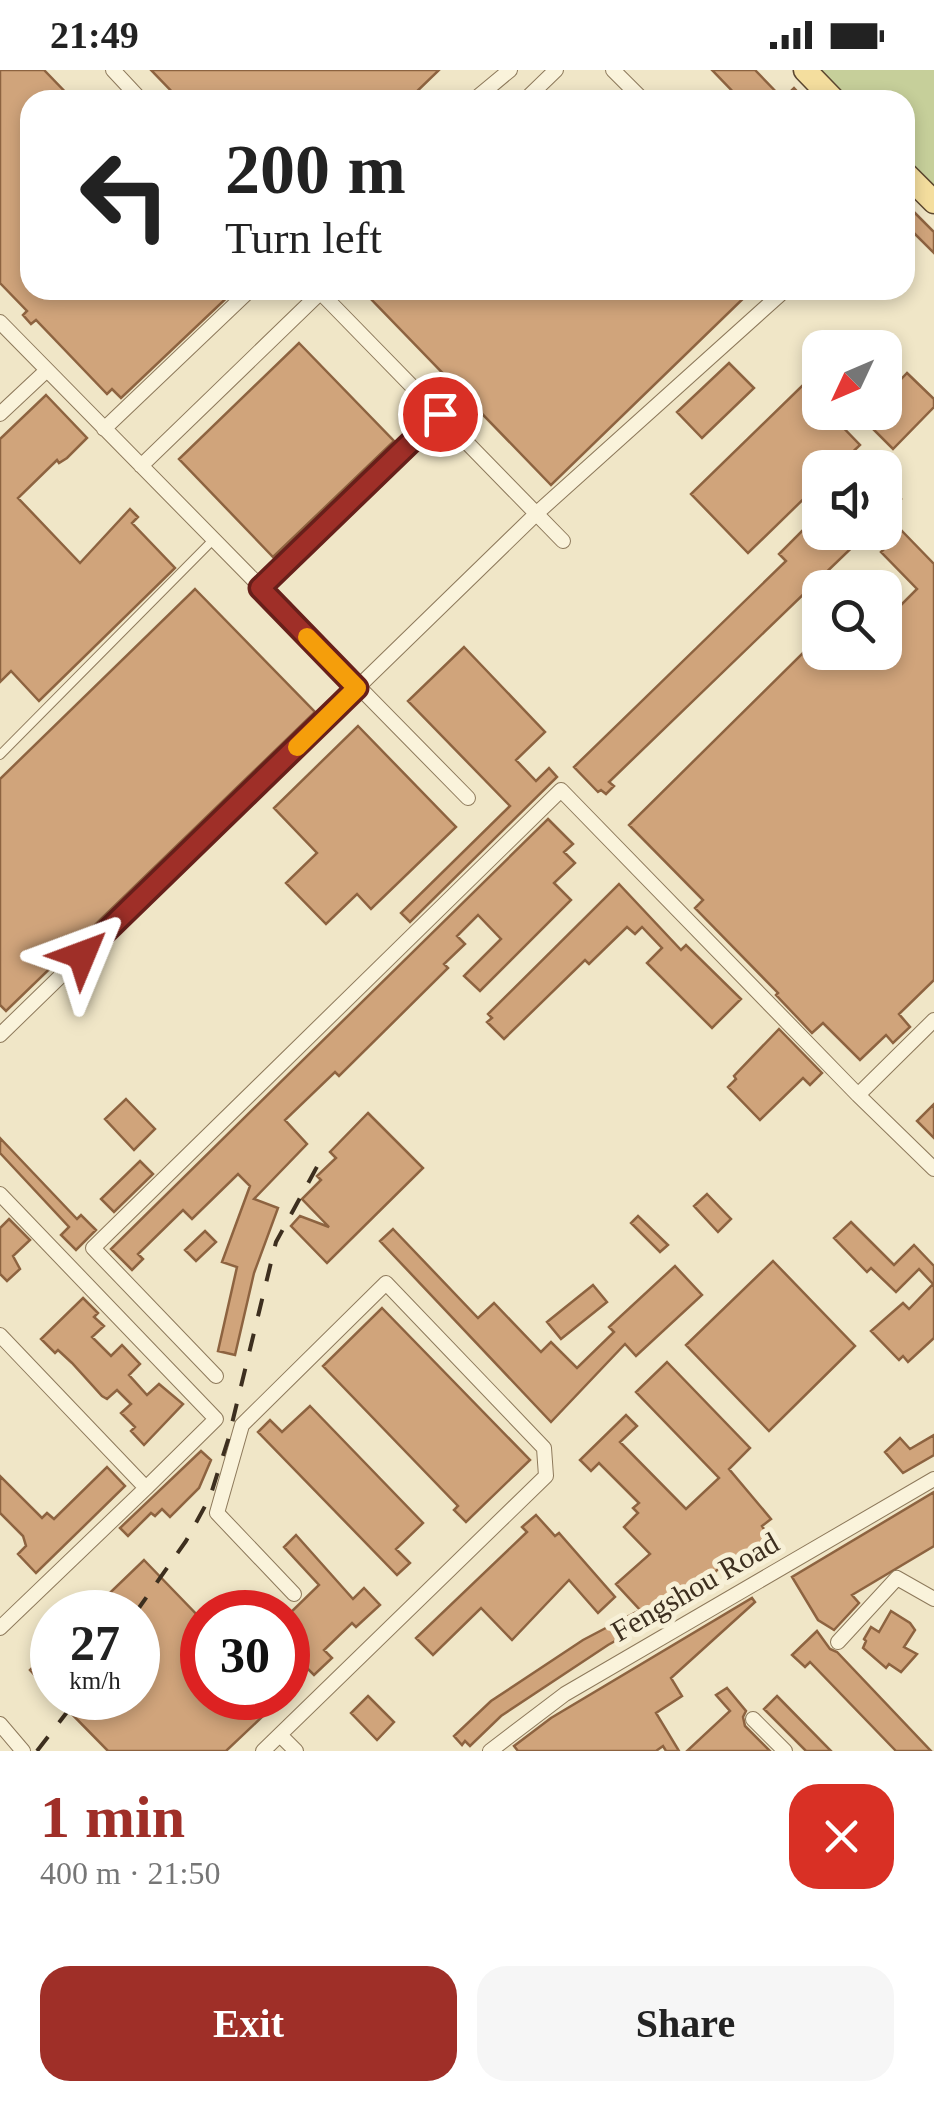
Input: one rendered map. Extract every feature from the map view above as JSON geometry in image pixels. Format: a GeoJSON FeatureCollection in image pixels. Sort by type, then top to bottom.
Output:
{"type":"FeatureCollection","features":[{"type":"Feature","properties":{"kind":"main road"},"geometry":{"type":"LineString","coordinates":[[805,70],[824,90]]}},
{"type":"Feature","properties":{"kind":"main road"},"geometry":{"type":"LineString","coordinates":[[915,182],[934,202]]}},
{"type":"Feature","properties":{"kind":"street"},"geometry":{"type":"LineString","coordinates":[[113,70],[132,90]]}},
{"type":"Feature","properties":{"kind":"street"},"geometry":{"type":"LineString","coordinates":[[486,90],[510,70]]}},
{"type":"Feature","properties":{"kind":"street"},"geometry":{"type":"LineString","coordinates":[[535,90],[556,70]]}},
{"type":"Feature","properties":{"kind":"street"},"geometry":{"type":"LineString","coordinates":[[613,70],[633,90]]}},
{"type":"Feature","properties":{"kind":"street"},"geometry":{"type":"LineString","coordinates":[[104,429],[239,300]]}},
{"type":"Feature","properties":{"kind":"street"},"geometry":{"type":"LineString","coordinates":[[141,466],[312,300]]}},
{"type":"Feature","properties":{"kind":"street"},"geometry":{"type":"LineString","coordinates":[[330,300],[563,541]]}},
{"type":"Feature","properties":{"kind":"street"},"geometry":{"type":"LineString","coordinates":[[0,1036],[537,513],[773,300]]}},
{"type":"Feature","properties":{"kind":"street"},"geometry":{"type":"LineString","coordinates":[[0,322],[468,798]]}},
{"type":"Feature","properties":{"kind":"street"},"geometry":{"type":"LineString","coordinates":[[0,414],[46,370]]}},
{"type":"Feature","properties":{"kind":"street"},"geometry":{"type":"LineString","coordinates":[[216,1376],[93,1248],[561,790],[934,1169]]}},
{"type":"Feature","properties":{"kind":"street"},"geometry":{"type":"LineString","coordinates":[[858,1095],[934,1020]]}},
{"type":"Feature","properties":{"kind":"street"},"geometry":{"type":"LineString","coordinates":[[0,1194],[216,1419],[0,1628]]}},
{"type":"Feature","properties":{"kind":"street"},"geometry":{"type":"LineString","coordinates":[[290,1590],[217,1513],[242,1426],[386,1283],[544,1448],[546,1476],[310,1705]]}},
{"type":"Feature","properties":{"kind":"street"},"geometry":{"type":"LineString","coordinates":[[0,1335],[146,1488]]}},
{"type":"Feature","properties":{"kind":"street","name":"Fengshou Road"},"geometry":{"type":"LineString","coordinates":[[490,1751],[504,1736],[565,1694],[934,1479]]}},
{"type":"Feature","properties":{"kind":"street"},"geometry":{"type":"LineString","coordinates":[[838,1642],[898,1578],[934,1599]]}},
{"type":"Feature","properties":{"kind":"street"},"geometry":{"type":"LineString","coordinates":[[753,1718],[785,1751]]}},
{"type":"Feature","properties":{"kind":"street"},"geometry":{"type":"LineString","coordinates":[[262,1751],[294,1720]]}},
{"type":"Feature","properties":{"kind":"street"},"geometry":{"type":"LineString","coordinates":[[0,1724],[23,1751]]}},
{"type":"Feature","properties":{"kind":"street"},"geometry":{"type":"LineString","coordinates":[[280,1734],[296,1751]]}},
{"type":"Feature","properties":{"kind":"lane"},"geometry":{"type":"LineString","coordinates":[[260,588],[440,414]]}},
{"type":"Feature","properties":{"kind":"lane"},"geometry":{"type":"LineString","coordinates":[[0,754],[213,540]]}},
{"type":"Feature","properties":{"kind":"green space"},"geometry":{"type":"Polygon","coordinates":[[[815,70],[934,70],[934,190],[915,171],[915,90],[835,90],[815,70]]]}},
{"type":"Feature","properties":{"kind":"building"},"geometry":{"type":"Polygon","coordinates":[[[0,70],[44,70],[63,90],[20,90],[20,300],[224,300],[121,398],[112,389],[107,394],[36,320],[31,324],[23,315],[27,311],[0,283],[0,70]]]}},
{"type":"Feature","properties":{"kind":"building"},"geometry":{"type":"Polygon","coordinates":[[[151,70],[439,70],[418,90],[170,90],[151,70]]]}},
{"type":"Feature","properties":{"kind":"building"},"geometry":{"type":"Polygon","coordinates":[[[712,70],[755,70],[774,90],[731,90],[712,70]]]}},
{"type":"Feature","properties":{"kind":"building"},"geometry":{"type":"Polygon","coordinates":[[[915,213],[934,232],[934,253],[915,234],[915,213]]]}},
{"type":"Feature","properties":{"kind":"building"},"geometry":{"type":"Polygon","coordinates":[[[372,300],[742,300],[551,485],[372,300]]]}},
{"type":"Feature","properties":{"kind":"building"},"geometry":{"type":"Polygon","coordinates":[[[299,343],[394,441],[273,557],[179,459],[299,343]]]}},
{"type":"Feature","properties":{"kind":"building"},"geometry":{"type":"Polygon","coordinates":[[[729,363],[754,388],[702,438],[677,412],[729,363]]]}},
{"type":"Feature","properties":{"kind":"building"},"geometry":{"type":"Polygon","coordinates":[[[907,373],[934,399],[934,407],[893,449],[874,430],[902,430],[902,378],[907,373]]]}},
{"type":"Feature","properties":{"kind":"building"},"geometry":{"type":"Polygon","coordinates":[[[802,386],[802,430],[845,430],[860,445],[855,450],[802,450],[802,500],[748,553],[691,494],[802,386]]]}},
{"type":"Feature","properties":{"kind":"building"},"geometry":{"type":"Polygon","coordinates":[[[46,395],[87,438],[67,458],[59,463],[57,460],[18,498],[80,563],[130,509],[138,517],[132,523],[175,568],[39,701],[11,671],[0,682],[0,439],[46,395]]]}},
{"type":"Feature","properties":{"kind":"building"},"geometry":{"type":"Polygon","coordinates":[[[802,531],[802,550],[849,550],[829,570],[802,570],[802,596],[609,782],[614,786],[606,794],[598,792],[574,767],[786,561],[779,554],[802,531]]]}},
{"type":"Feature","properties":{"kind":"building"},"geometry":{"type":"Polygon","coordinates":[[[902,531],[934,564],[934,980],[899,1014],[910,1027],[893,1043],[886,1035],[860,1060],[823,1023],[812,1033],[695,908],[703,900],[629,825],[802,654],[802,670],[902,670],[902,604],[917,589],[881,552],[902,550],[902,531]]]}},
{"type":"Feature","properties":{"kind":"building"},"geometry":{"type":"Polygon","coordinates":[[[195,589],[315,712],[6,1011],[0,1005],[0,779],[195,589]]]}},
{"type":"Feature","properties":{"kind":"building"},"geometry":{"type":"Polygon","coordinates":[[[464,647],[545,732],[516,760],[536,781],[549,768],[557,777],[410,922],[401,913],[510,806],[408,701],[464,647]]]}},
{"type":"Feature","properties":{"kind":"building"},"geometry":{"type":"Polygon","coordinates":[[[358,726],[456,827],[371,909],[357,894],[326,924],[286,883],[317,853],[274,808],[358,726]]]}},
{"type":"Feature","properties":{"kind":"building"},"geometry":{"type":"Polygon","coordinates":[[[548,819],[573,844],[564,852],[575,863],[554,883],[571,900],[480,991],[464,976],[501,939],[478,915],[457,936],[465,944],[444,964],[448,968],[339,1076],[335,1072],[285,1120],[307,1144],[254,1199],[278,1208],[254,1273],[235,1355],[218,1351],[237,1267],[222,1262],[250,1186],[238,1174],[192,1219],[183,1210],[138,1254],[143,1259],[132,1270],[111,1249],[548,819]]]}},
{"type":"Feature","properties":{"kind":"building"},"geometry":{"type":"Polygon","coordinates":[[[619,884],[681,950],[686,945],[741,999],[712,1028],[647,963],[662,948],[642,927],[635,934],[627,927],[589,964],[585,960],[504,1039],[487,1022],[492,1018],[488,1014],[619,884]]]}},
{"type":"Feature","properties":{"kind":"building"},"geometry":{"type":"Polygon","coordinates":[[[779,1029],[822,1073],[810,1085],[803,1078],[760,1120],[728,1087],[779,1029]]]}},
{"type":"Feature","properties":{"kind":"building"},"geometry":{"type":"Polygon","coordinates":[[[126,1099],[155,1129],[134,1150],[105,1119],[126,1099]]]}},
{"type":"Feature","properties":{"kind":"building"},"geometry":{"type":"Polygon","coordinates":[[[934,1104],[934,1138],[917,1121],[934,1104]]]}},
{"type":"Feature","properties":{"kind":"building"},"geometry":{"type":"Polygon","coordinates":[[[368,1113],[423,1168],[327,1263],[291,1226],[300,1216],[329,1227],[302,1199],[321,1180],[317,1176],[336,1158],[330,1152],[368,1113]]]}},
{"type":"Feature","properties":{"kind":"building"},"geometry":{"type":"Polygon","coordinates":[[[0,1138],[77,1219],[81,1215],[96,1230],[76,1250],[61,1235],[69,1227],[0,1153],[0,1138]]]}},
{"type":"Feature","properties":{"kind":"building"},"geometry":{"type":"Polygon","coordinates":[[[140,1161],[153,1174],[114,1212],[101,1199],[140,1161]]]}},
{"type":"Feature","properties":{"kind":"building"},"geometry":{"type":"Polygon","coordinates":[[[707,1194],[731,1219],[718,1232],[694,1206],[707,1194]]]}},
{"type":"Feature","properties":{"kind":"building"},"geometry":{"type":"Polygon","coordinates":[[[638,1216],[668,1245],[660,1252],[631,1223],[638,1216]]]}},
{"type":"Feature","properties":{"kind":"building"},"geometry":{"type":"Polygon","coordinates":[[[9,1219],[30,1240],[13,1256],[20,1269],[7,1281],[0,1274],[0,1228],[9,1219]]]}},
{"type":"Feature","properties":{"kind":"building"},"geometry":{"type":"Polygon","coordinates":[[[851,1222],[894,1265],[914,1245],[934,1266],[934,1338],[908,1362],[903,1356],[899,1360],[871,1331],[903,1303],[909,1309],[933,1284],[919,1269],[896,1292],[871,1268],[867,1272],[834,1238],[851,1222]]]}},
{"type":"Feature","properties":{"kind":"building"},"geometry":{"type":"Polygon","coordinates":[[[393,1229],[478,1318],[494,1303],[541,1352],[551,1342],[577,1368],[614,1332],[609,1327],[675,1266],[702,1295],[636,1356],[625,1344],[551,1422],[380,1241],[393,1229]]]}},
{"type":"Feature","properties":{"kind":"building"},"geometry":{"type":"Polygon","coordinates":[[[205,1231],[216,1242],[196,1261],[185,1250],[205,1231]]]}},
{"type":"Feature","properties":{"kind":"building"},"geometry":{"type":"Polygon","coordinates":[[[773,1261],[855,1346],[769,1431],[686,1345],[773,1261]]]}},
{"type":"Feature","properties":{"kind":"building"},"geometry":{"type":"Polygon","coordinates":[[[593,1285],[607,1302],[561,1339],[547,1322],[593,1285]]]}},
{"type":"Feature","properties":{"kind":"building"},"geometry":{"type":"Polygon","coordinates":[[[83,1298],[104,1326],[92,1337],[111,1356],[122,1345],[140,1364],[129,1375],[147,1395],[159,1384],[183,1404],[144,1445],[131,1431],[135,1427],[121,1413],[131,1404],[117,1390],[107,1399],[102,1396],[72,1363],[41,1339],[83,1298]]]}},
{"type":"Feature","properties":{"kind":"building"},"geometry":{"type":"Polygon","coordinates":[[[382,1308],[530,1460],[466,1522],[454,1510],[458,1506],[323,1366],[382,1308]]]}},
{"type":"Feature","properties":{"kind":"building"},"geometry":{"type":"Polygon","coordinates":[[[667,1362],[750,1448],[729,1469],[771,1519],[762,1526],[776,1549],[735,1573],[727,1560],[699,1588],[702,1592],[608,1645],[501,1716],[470,1746],[465,1741],[462,1745],[454,1736],[491,1701],[583,1640],[640,1610],[616,1584],[650,1554],[624,1527],[638,1513],[633,1508],[639,1503],[599,1463],[591,1471],[580,1460],[626,1415],[637,1426],[620,1442],[686,1509],[719,1478],[636,1392],[667,1362]]]}},
{"type":"Feature","properties":{"kind":"building"},"geometry":{"type":"Polygon","coordinates":[[[310,1406],[423,1523],[396,1549],[410,1563],[397,1575],[258,1432],[270,1420],[282,1432],[310,1406]]]}},
{"type":"Feature","properties":{"kind":"building"},"geometry":{"type":"Polygon","coordinates":[[[934,1435],[934,1455],[903,1473],[885,1452],[900,1438],[910,1449],[934,1435]]]}},
{"type":"Feature","properties":{"kind":"building"},"geometry":{"type":"Polygon","coordinates":[[[201,1451],[211,1460],[199,1488],[170,1517],[162,1509],[155,1516],[151,1513],[128,1536],[120,1528],[201,1451]]]}},
{"type":"Feature","properties":{"kind":"building"},"geometry":{"type":"Polygon","coordinates":[[[107,1467],[125,1486],[36,1573],[18,1554],[26,1546],[23,1536],[0,1513],[0,1476],[42,1518],[47,1513],[54,1519],[107,1467]]]}},
{"type":"Feature","properties":{"kind":"building"},"geometry":{"type":"Polygon","coordinates":[[[934,1492],[934,1546],[852,1595],[859,1603],[834,1630],[818,1620],[792,1577],[934,1492]]]}},
{"type":"Feature","properties":{"kind":"building"},"geometry":{"type":"Polygon","coordinates":[[[536,1515],[555,1536],[559,1533],[615,1597],[598,1613],[569,1580],[512,1640],[481,1608],[433,1655],[416,1638],[527,1532],[522,1527],[536,1515]]]}},
{"type":"Feature","properties":{"kind":"building"},"geometry":{"type":"Polygon","coordinates":[[[296,1535],[353,1599],[364,1588],[380,1605],[356,1627],[352,1623],[324,1650],[332,1658],[314,1675],[310,1671],[310,1594],[319,1585],[284,1547],[296,1535]]]}},
{"type":"Feature","properties":{"kind":"building"},"geometry":{"type":"Polygon","coordinates":[[[144,1560],[180,1597],[180,1720],[259,1720],[226,1751],[108,1751],[78,1720],[160,1720],[160,1590],[113,1590],[144,1560]]]}},
{"type":"Feature","properties":{"kind":"building"},"geometry":{"type":"Polygon","coordinates":[[[752,1598],[755,1602],[671,1678],[682,1696],[656,1713],[679,1751],[666,1751],[663,1746],[656,1751],[518,1751],[514,1746],[551,1718],[752,1598]]]}},
{"type":"Feature","properties":{"kind":"building"},"geometry":{"type":"Polygon","coordinates":[[[891,1611],[915,1630],[904,1647],[917,1654],[901,1672],[889,1664],[886,1668],[863,1648],[871,1627],[879,1632],[891,1611]]]}},
{"type":"Feature","properties":{"kind":"building"},"geometry":{"type":"Polygon","coordinates":[[[817,1631],[931,1751],[896,1751],[810,1662],[805,1667],[792,1655],[817,1631]]]}},
{"type":"Feature","properties":{"kind":"building"},"geometry":{"type":"Polygon","coordinates":[[[727,1688],[746,1711],[745,1726],[770,1751],[687,1751],[730,1711],[716,1695],[727,1688]]]}},
{"type":"Feature","properties":{"kind":"building"},"geometry":{"type":"Polygon","coordinates":[[[368,1696],[394,1722],[377,1740],[351,1713],[368,1696]]]}},
{"type":"Feature","properties":{"kind":"building"},"geometry":{"type":"Polygon","coordinates":[[[777,1696],[831,1751],[806,1751],[764,1709],[777,1696]]]}},
{"type":"Feature","properties":{"kind":"railway"},"geometry":{"type":"LineString","coordinates":[[151,1590],[186,1541],[210,1497],[228,1440],[276,1242],[319,1163]]}},
{"type":"Feature","properties":{"kind":"railway"},"geometry":{"type":"LineString","coordinates":[[37,1751],[61,1720]]}},
{"type":"Feature","properties":{"kind":"slow traffic"},"geometry":{"type":"LineString","coordinates":[[297,747],[357,688],[307,637]]}},
{"type":"Feature","properties":{"kind":"route"},"geometry":{"type":"LineString","coordinates":[[82,955],[357,688],[260,588],[440,414]]}}]}
